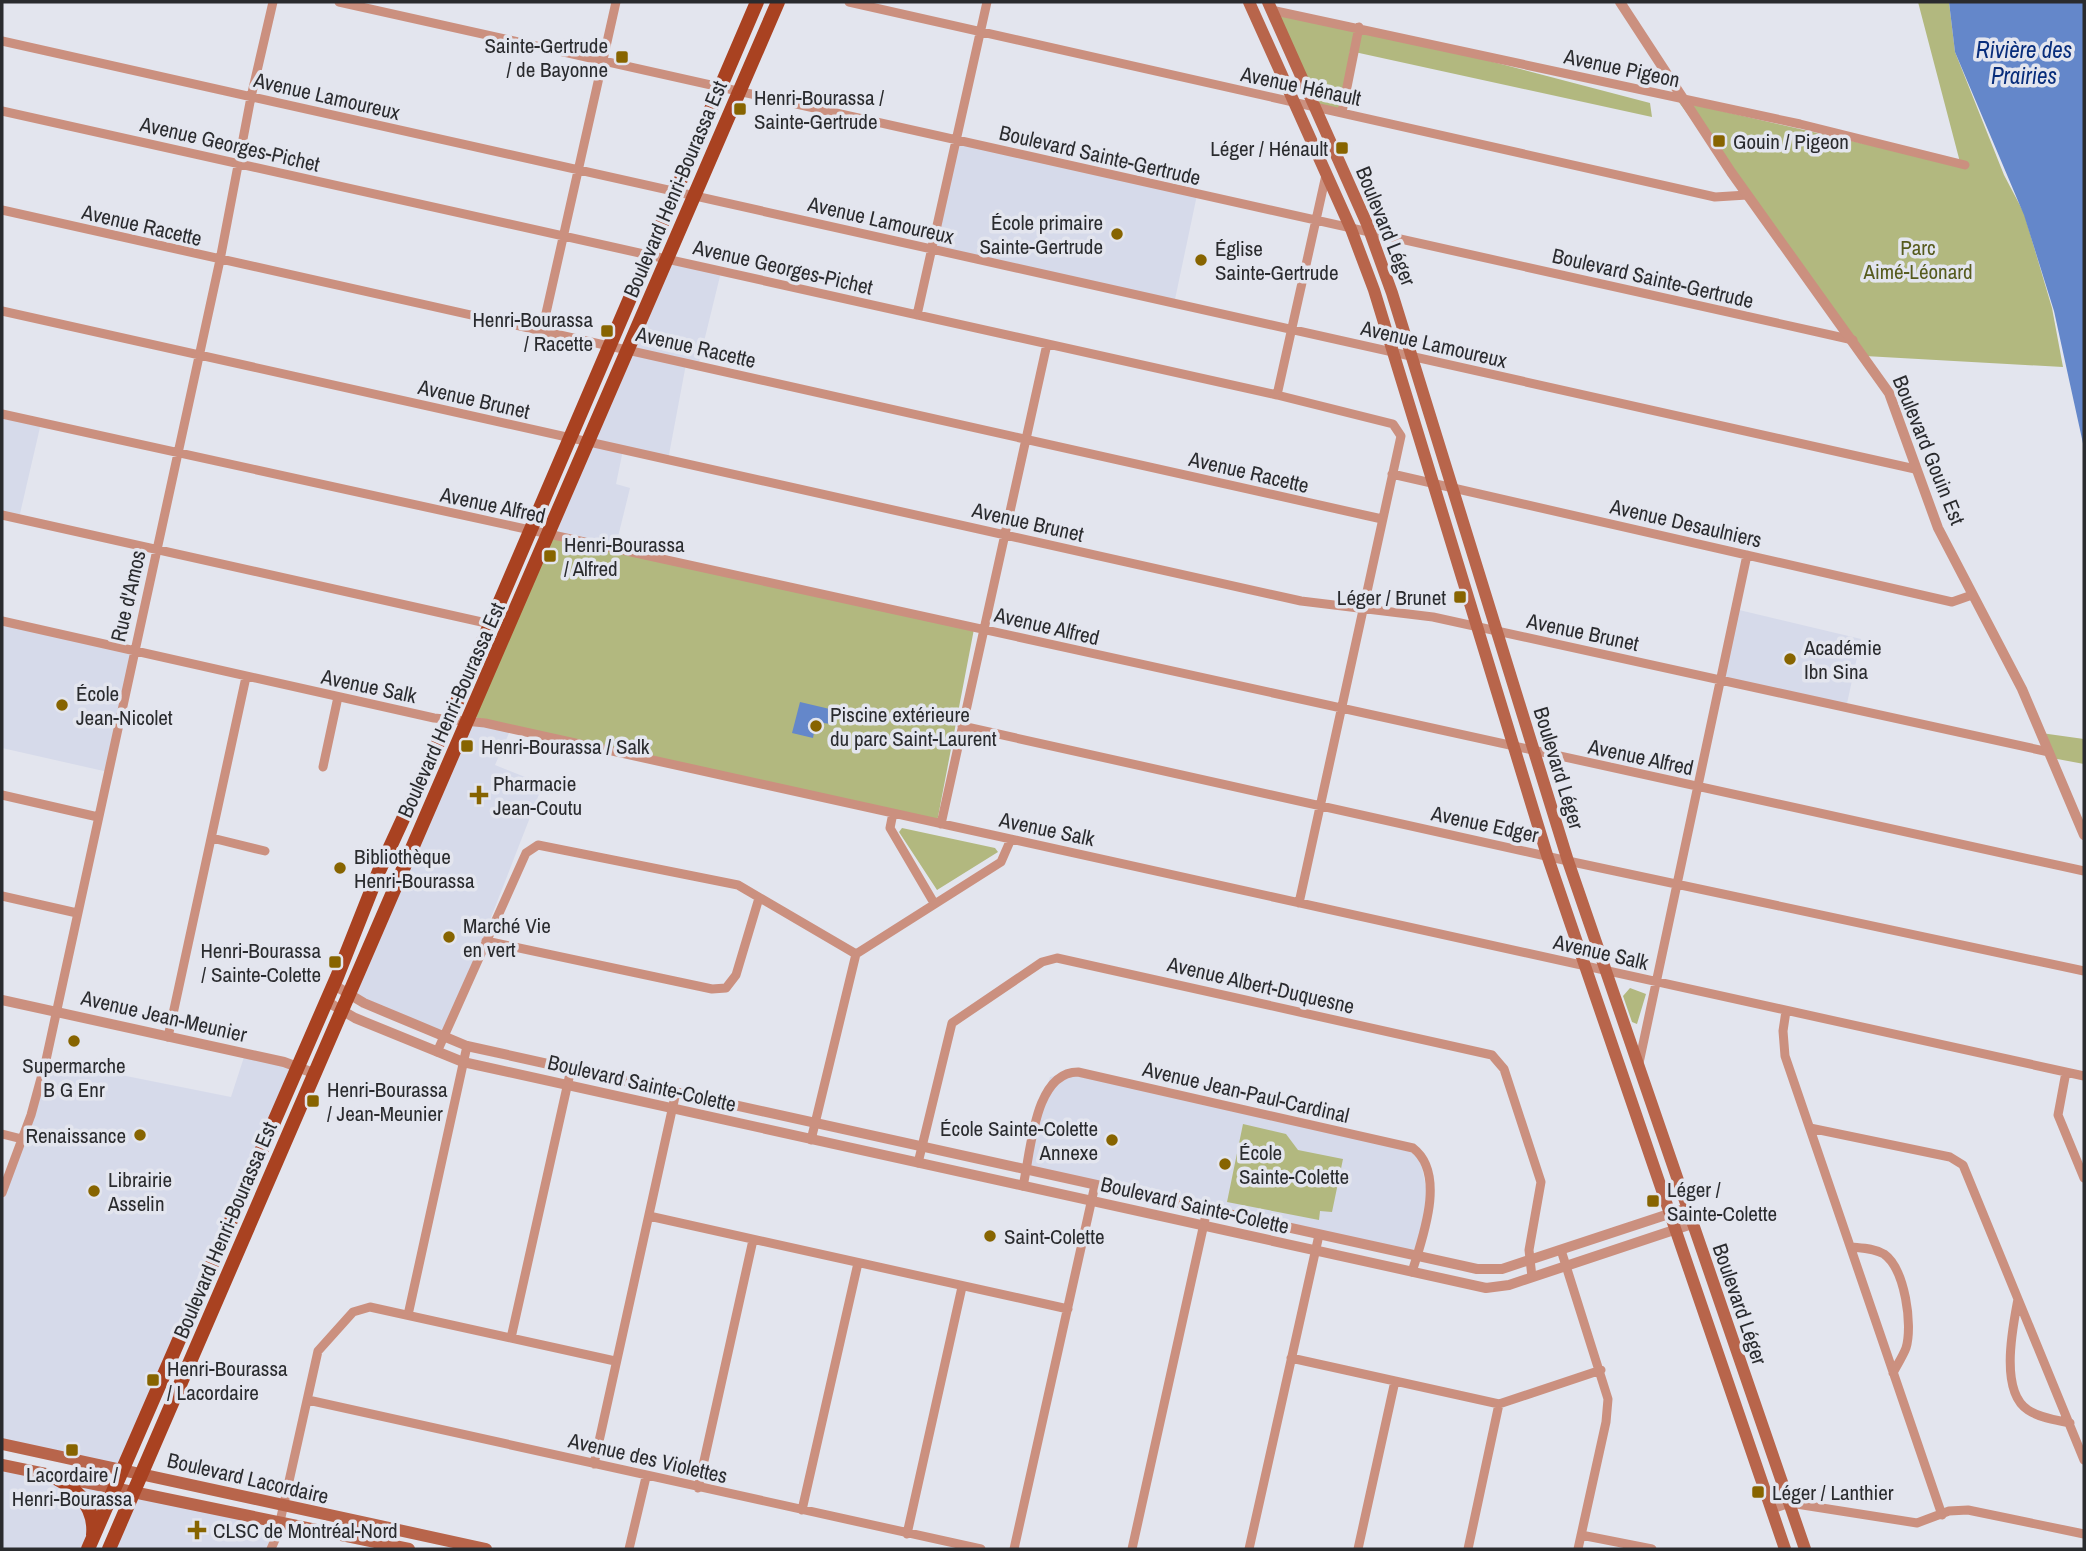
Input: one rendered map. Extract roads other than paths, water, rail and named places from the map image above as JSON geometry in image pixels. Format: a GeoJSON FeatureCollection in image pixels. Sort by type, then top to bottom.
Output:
{"type":"FeatureCollection","features":[{"type":"Feature","properties":{"kind":"main road","name":"Boulevard Henri-Bourassa Est"},"geometry":{"type":"LineString","coordinates":[[88,1549],[334,985],[379,871],[491,624],[757,2]]}},
{"type":"Feature","properties":{"kind":"main road","name":"Boulevard Henri-Bourassa Est"},"geometry":{"type":"LineString","coordinates":[[109,1549],[351,996],[778,2]]}},
{"type":"Feature","properties":{"kind":"main road","name":"Boulevard Léger"},"geometry":{"type":"LineString","coordinates":[[1249,2],[1351,229],[1393,353],[1547,855],[1668,1214],[1786,1549]]}},
{"type":"Feature","properties":{"kind":"main road","name":"Boulevard Léger"},"geometry":{"type":"LineString","coordinates":[[1269,6],[1370,232],[1413,358],[1604,971],[1805,1549]]}},
{"type":"Feature","properties":{"kind":"main road","name":"Boulevard Lacordaire"},"geometry":{"type":"LineString","coordinates":[[2,1444],[486,1549]]}},
{"type":"Feature","properties":{"kind":"main road","name":"Boulevard Lacordaire"},"geometry":{"type":"LineString","coordinates":[[2,1465],[409,1549]]}},
{"type":"Feature","properties":{"kind":"main road"},"geometry":{"type":"LineString","coordinates":[[48,1475],[74,1488],[90,1512],[94,1523],[88,1549]]}},
{"type":"Feature","properties":{"kind":"street","name":"Rue d'Amos"},"geometry":{"type":"LineString","coordinates":[[2,1193],[36,1097],[56,1012],[200,355],[237,163],[273,2]]}},
{"type":"Feature","properties":{"kind":"street","name":"Boulevard Sainte-Gertrude"},"geometry":{"type":"LineString","coordinates":[[339,2],[1853,340]]}},
{"type":"Feature","properties":{"kind":"street"},"geometry":{"type":"LineString","coordinates":[[542,331],[616,2]]}},
{"type":"Feature","properties":{"kind":"street","name":"Avenue Hénault"},"geometry":{"type":"LineString","coordinates":[[849,2],[1715,197],[1747,195]]}},
{"type":"Feature","properties":{"kind":"street"},"geometry":{"type":"LineString","coordinates":[[917,315],[987,2]]}},
{"type":"Feature","properties":{"kind":"street","name":"Boulevard Gouin Est"},"geometry":{"type":"LineString","coordinates":[[1620,2],[1681,99],[1747,195],[1889,393],[1938,528],[2022,689],[2084,835]]}},
{"type":"Feature","properties":{"kind":"street","name":"Avenue Pigeon"},"geometry":{"type":"LineString","coordinates":[[1269,6],[1903,147],[1965,165]]}},
{"type":"Feature","properties":{"kind":"street"},"geometry":{"type":"LineString","coordinates":[[1342,113],[1359,27]]}},
{"type":"Feature","properties":{"kind":"street","name":"Avenue Lamoureux"},"geometry":{"type":"LineString","coordinates":[[2,41],[1916,469]]}},
{"type":"Feature","properties":{"kind":"street","name":"Avenue Georges-Pichet"},"geometry":{"type":"LineString","coordinates":[[2,111],[1276,395],[1393,424],[1401,436],[1392,474]]}},
{"type":"Feature","properties":{"kind":"street"},"geometry":{"type":"LineString","coordinates":[[1276,395],[1327,174]]}},
{"type":"Feature","properties":{"kind":"street","name":"Avenue Racette"},"geometry":{"type":"LineString","coordinates":[[2,210],[1382,519]]}},
{"type":"Feature","properties":{"kind":"street","name":"Avenue Brunet"},"geometry":{"type":"LineString","coordinates":[[2,311],[1301,601],[1415,614],[1477,626],[2049,752]]}},
{"type":"Feature","properties":{"kind":"street"},"geometry":{"type":"LineString","coordinates":[[941,824],[1047,344]]}},
{"type":"Feature","properties":{"kind":"street","name":"Avenue Alfred"},"geometry":{"type":"LineString","coordinates":[[2,414],[2084,871]]}},
{"type":"Feature","properties":{"kind":"street"},"geometry":{"type":"LineString","coordinates":[[1299,903],[1392,474]]}},
{"type":"Feature","properties":{"kind":"street","name":"Avenue Desaulniers"},"geometry":{"type":"LineString","coordinates":[[1392,474],[1952,602],[1972,595]]}},
{"type":"Feature","properties":{"kind":"street"},"geometry":{"type":"LineString","coordinates":[[2,515],[509,630]]}},
{"type":"Feature","properties":{"kind":"street"},"geometry":{"type":"LineString","coordinates":[[1638,1067],[1675,882],[1747,555]]}},
{"type":"Feature","properties":{"kind":"street","name":"Avenue Salk"},"geometry":{"type":"LineString","coordinates":[[2,621],[338,697],[893,813],[2084,1076]]}},
{"type":"Feature","properties":{"kind":"street"},"geometry":{"type":"LineString","coordinates":[[168,1037],[246,677]]}},
{"type":"Feature","properties":{"kind":"street"},"geometry":{"type":"LineString","coordinates":[[323,767],[338,697]]}},
{"type":"Feature","properties":{"kind":"street","name":"Avenue Edger"},"geometry":{"type":"LineString","coordinates":[[962,726],[1568,861],[2084,971]]}},
{"type":"Feature","properties":{"kind":"street"},"geometry":{"type":"LineString","coordinates":[[2,795],[99,817]]}},
{"type":"Feature","properties":{"kind":"street"},"geometry":{"type":"LineString","coordinates":[[893,813],[890,828],[934,903]]}},
{"type":"Feature","properties":{"kind":"street"},"geometry":{"type":"LineString","coordinates":[[212,838],[265,851]]}},
{"type":"Feature","properties":{"kind":"street"},"geometry":{"type":"LineString","coordinates":[[811,1140],[856,954],[1001,862],[1011,839]]}},
{"type":"Feature","properties":{"kind":"street"},"geometry":{"type":"LineString","coordinates":[[438,1052],[526,853],[538,845],[737,885],[856,954]]}},
{"type":"Feature","properties":{"kind":"street"},"geometry":{"type":"LineString","coordinates":[[2,896],[77,913]]}},
{"type":"Feature","properties":{"kind":"street"},"geometry":{"type":"LineString","coordinates":[[486,941],[712,989],[726,988],[736,975],[759,898]]}},
{"type":"Feature","properties":{"kind":"street","name":"Avenue Albert-Duquesne"},"geometry":{"type":"LineString","coordinates":[[918,1163],[952,1023],[1042,962],[1057,958],[1492,1055],[1504,1069],[1541,1182],[1528,1261],[1532,1277]]}},
{"type":"Feature","properties":{"kind":"street","name":"Boulevard Sainte-Colette"},"geometry":{"type":"LineString","coordinates":[[334,985],[351,996],[467,1046],[1489,1271],[1528,1261],[1687,1208]]}},
{"type":"Feature","properties":{"kind":"street","name":"Avenue Jean-Meunier"},"geometry":{"type":"LineString","coordinates":[[2,1000],[297,1067],[316,1074]]}},
{"type":"Feature","properties":{"kind":"street","name":"Boulevard Sainte-Colette"},"geometry":{"type":"LineString","coordinates":[[326,1001],[344,1012],[463,1062],[1486,1288],[1501,1287],[1692,1224]]}},
{"type":"Feature","properties":{"kind":"street"},"geometry":{"type":"LineString","coordinates":[[1786,1011],[1783,1031],[1785,1056],[1942,1515]]}},
{"type":"Feature","properties":{"kind":"street"},"geometry":{"type":"LineString","coordinates":[[408,1315],[467,1046]]}},
{"type":"Feature","properties":{"kind":"street"},"geometry":{"type":"LineString","coordinates":[[511,1338],[571,1069]]}},
{"type":"Feature","properties":{"kind":"street"},"geometry":{"type":"LineString","coordinates":[[2066,1072],[2058,1115],[2084,1178]]}},
{"type":"Feature","properties":{"kind":"street","name":"Avenue Jean-Paul-Cardinal"},"geometry":{"type":"LineString","coordinates":[[1023,1186],[1047,1088],[1067,1073],[1091,1075],[1413,1148],[1425,1163],[1430,1188],[1412,1272]]}},
{"type":"Feature","properties":{"kind":"street"},"geometry":{"type":"LineString","coordinates":[[594,1464],[676,1092]]}},
{"type":"Feature","properties":{"kind":"street"},"geometry":{"type":"LineString","coordinates":[[1810,1128],[1959,1162],[2084,1460]]}},
{"type":"Feature","properties":{"kind":"street"},"geometry":{"type":"LineString","coordinates":[[2,1134],[22,1139]]}},
{"type":"Feature","properties":{"kind":"street"},"geometry":{"type":"LineString","coordinates":[[1014,1549],[1095,1185]]}},
{"type":"Feature","properties":{"kind":"street"},"geometry":{"type":"LineString","coordinates":[[1132,1549],[1206,1210]]}},
{"type":"Feature","properties":{"kind":"street"},"geometry":{"type":"LineString","coordinates":[[649,1216],[1068,1309]]}},
{"type":"Feature","properties":{"kind":"street"},"geometry":{"type":"LineString","coordinates":[[1249,1549],[1319,1235]]}},
{"type":"Feature","properties":{"kind":"street"},"geometry":{"type":"LineString","coordinates":[[698,1488],[753,1240]]}},
{"type":"Feature","properties":{"kind":"street"},"geometry":{"type":"LineString","coordinates":[[1852,1247],[1872,1249],[1887,1257],[1904,1292],[1908,1324],[1906,1348],[1893,1373]]}},
{"type":"Feature","properties":{"kind":"street"},"geometry":{"type":"LineString","coordinates":[[1561,1250],[1607,1390],[1608,1408],[1578,1549]]}},
{"type":"Feature","properties":{"kind":"street"},"geometry":{"type":"LineString","coordinates":[[802,1510],[858,1263]]}},
{"type":"Feature","properties":{"kind":"street"},"geometry":{"type":"LineString","coordinates":[[907,1534],[962,1287]]}},
{"type":"Feature","properties":{"kind":"street"},"geometry":{"type":"LineString","coordinates":[[2018,1299],[2009,1355],[2020,1399],[2030,1412],[2070,1423]]}},
{"type":"Feature","properties":{"kind":"street"},"geometry":{"type":"LineString","coordinates":[[271,1549],[281,1521],[318,1351],[353,1312],[370,1307],[615,1361]]}},
{"type":"Feature","properties":{"kind":"street"},"geometry":{"type":"LineString","coordinates":[[1291,1358],[1499,1404],[1601,1370]]}},
{"type":"Feature","properties":{"kind":"street"},"geometry":{"type":"LineString","coordinates":[[1358,1549],[1395,1381]]}},
{"type":"Feature","properties":{"kind":"street","name":"Avenue des Violettes"},"geometry":{"type":"LineString","coordinates":[[308,1401],[981,1549]]}},
{"type":"Feature","properties":{"kind":"street"},"geometry":{"type":"LineString","coordinates":[[1468,1549],[1499,1404]]}},
{"type":"Feature","properties":{"kind":"street"},"geometry":{"type":"LineString","coordinates":[[629,1549],[646,1477]]}},
{"type":"Feature","properties":{"kind":"street"},"geometry":{"type":"LineString","coordinates":[[1772,1509],[1790,1503],[1917,1523],[1957,1509],[2084,1534]]}},
{"type":"Feature","properties":{"kind":"street"},"geometry":{"type":"LineString","coordinates":[[1581,1535],[1652,1549]]}},
{"type":"Feature","properties":{"kind":"water","name":"Rivière des Prairies"},"geometry":{"type":"Polygon","coordinates":[[[1949,2],[2084,2],[2084,448],[2054,311],[2024,215],[1955,52],[1949,2]]]}},
{"type":"Feature","properties":{"kind":"water"},"geometry":{"type":"Polygon","coordinates":[[[800,702],[834,710],[831,724],[816,722],[813,738],[792,733],[800,702]]]}},
{"type":"Feature","properties":{"kind":"place","name":"Sainte-Gertrude / de Bayonne"},"geometry":{"type":"Point","coordinates":[622,57]}},
{"type":"Feature","properties":{"kind":"place","name":"Henri-Bourassa / Sainte-Gertrude"},"geometry":{"type":"Point","coordinates":[740,109]}},
{"type":"Feature","properties":{"kind":"place","name":"Gouin / Pigeon"},"geometry":{"type":"Point","coordinates":[1719,141]}},
{"type":"Feature","properties":{"kind":"place","name":"Léger / Hénault"},"geometry":{"type":"Point","coordinates":[1342,148]}},
{"type":"Feature","properties":{"kind":"place","name":"École primaire Sainte-Gertrude"},"geometry":{"type":"Point","coordinates":[1117,234]}},
{"type":"Feature","properties":{"kind":"place","name":"Église Sainte-Gertrude"},"geometry":{"type":"Point","coordinates":[1201,260]}},
{"type":"Feature","properties":{"kind":"place","name":"Henri-Bourassa / Racette"},"geometry":{"type":"Point","coordinates":[607,331]}},
{"type":"Feature","properties":{"kind":"place","name":"Henri-Bourassa / Alfred"},"geometry":{"type":"Point","coordinates":[550,556]}},
{"type":"Feature","properties":{"kind":"place","name":"Léger / Brunet"},"geometry":{"type":"Point","coordinates":[1460,597]}},
{"type":"Feature","properties":{"kind":"place","name":"Académie Ibn Sina"},"geometry":{"type":"Point","coordinates":[1790,659]}},
{"type":"Feature","properties":{"kind":"place","name":"École Jean-Nicolet"},"geometry":{"type":"Point","coordinates":[62,705]}},
{"type":"Feature","properties":{"kind":"place","name":"Piscine extérieure du parc Saint-Laurent"},"geometry":{"type":"Point","coordinates":[816,726]}},
{"type":"Feature","properties":{"kind":"place","name":"Henri-Bourassa / Salk"},"geometry":{"type":"Point","coordinates":[467,746]}},
{"type":"Feature","properties":{"kind":"place","name":"Pharmacie Jean-Coutu"},"geometry":{"type":"Point","coordinates":[479,795]}},
{"type":"Feature","properties":{"kind":"place","name":"Bibliothèque Henri-Bourassa"},"geometry":{"type":"Point","coordinates":[340,868]}},
{"type":"Feature","properties":{"kind":"place","name":"Marché Vie en vert"},"geometry":{"type":"Point","coordinates":[449,937]}},
{"type":"Feature","properties":{"kind":"place","name":"Henri-Bourassa / Sainte-Colette"},"geometry":{"type":"Point","coordinates":[335,962]}},
{"type":"Feature","properties":{"kind":"place","name":"Supermarche B G Enr"},"geometry":{"type":"Point","coordinates":[74,1041]}},
{"type":"Feature","properties":{"kind":"place","name":"Henri-Bourassa / Jean-Meunier"},"geometry":{"type":"Point","coordinates":[313,1101]}},
{"type":"Feature","properties":{"kind":"place","name":"Renaissance"},"geometry":{"type":"Point","coordinates":[140,1135]}},
{"type":"Feature","properties":{"kind":"place","name":"École Sainte-Colette Annexe"},"geometry":{"type":"Point","coordinates":[1112,1140]}},
{"type":"Feature","properties":{"kind":"place","name":"École Sainte-Colette"},"geometry":{"type":"Point","coordinates":[1225,1164]}},
{"type":"Feature","properties":{"kind":"place","name":"Librairie Asselin"},"geometry":{"type":"Point","coordinates":[94,1191]}},
{"type":"Feature","properties":{"kind":"place","name":"Léger / Sainte-Colette"},"geometry":{"type":"Point","coordinates":[1653,1201]}},
{"type":"Feature","properties":{"kind":"place","name":"Saint-Colette"},"geometry":{"type":"Point","coordinates":[990,1236]}},
{"type":"Feature","properties":{"kind":"place","name":"Henri-Bourassa / Lacordaire"},"geometry":{"type":"Point","coordinates":[153,1380]}},
{"type":"Feature","properties":{"kind":"place","name":"Lacordaire / Henri-Bourassa"},"geometry":{"type":"Point","coordinates":[72,1450]}},
{"type":"Feature","properties":{"kind":"place","name":"Léger / Lanthier"},"geometry":{"type":"Point","coordinates":[1758,1492]}},
{"type":"Feature","properties":{"kind":"place","name":"CLSC de Montréal-Nord"},"geometry":{"type":"Point","coordinates":[197,1530]}},
{"type":"Feature","properties":{"kind":"park label","name":"Parc Aimé-Léonard"},"geometry":{"type":"Point","coordinates":[1918,259]}}]}
